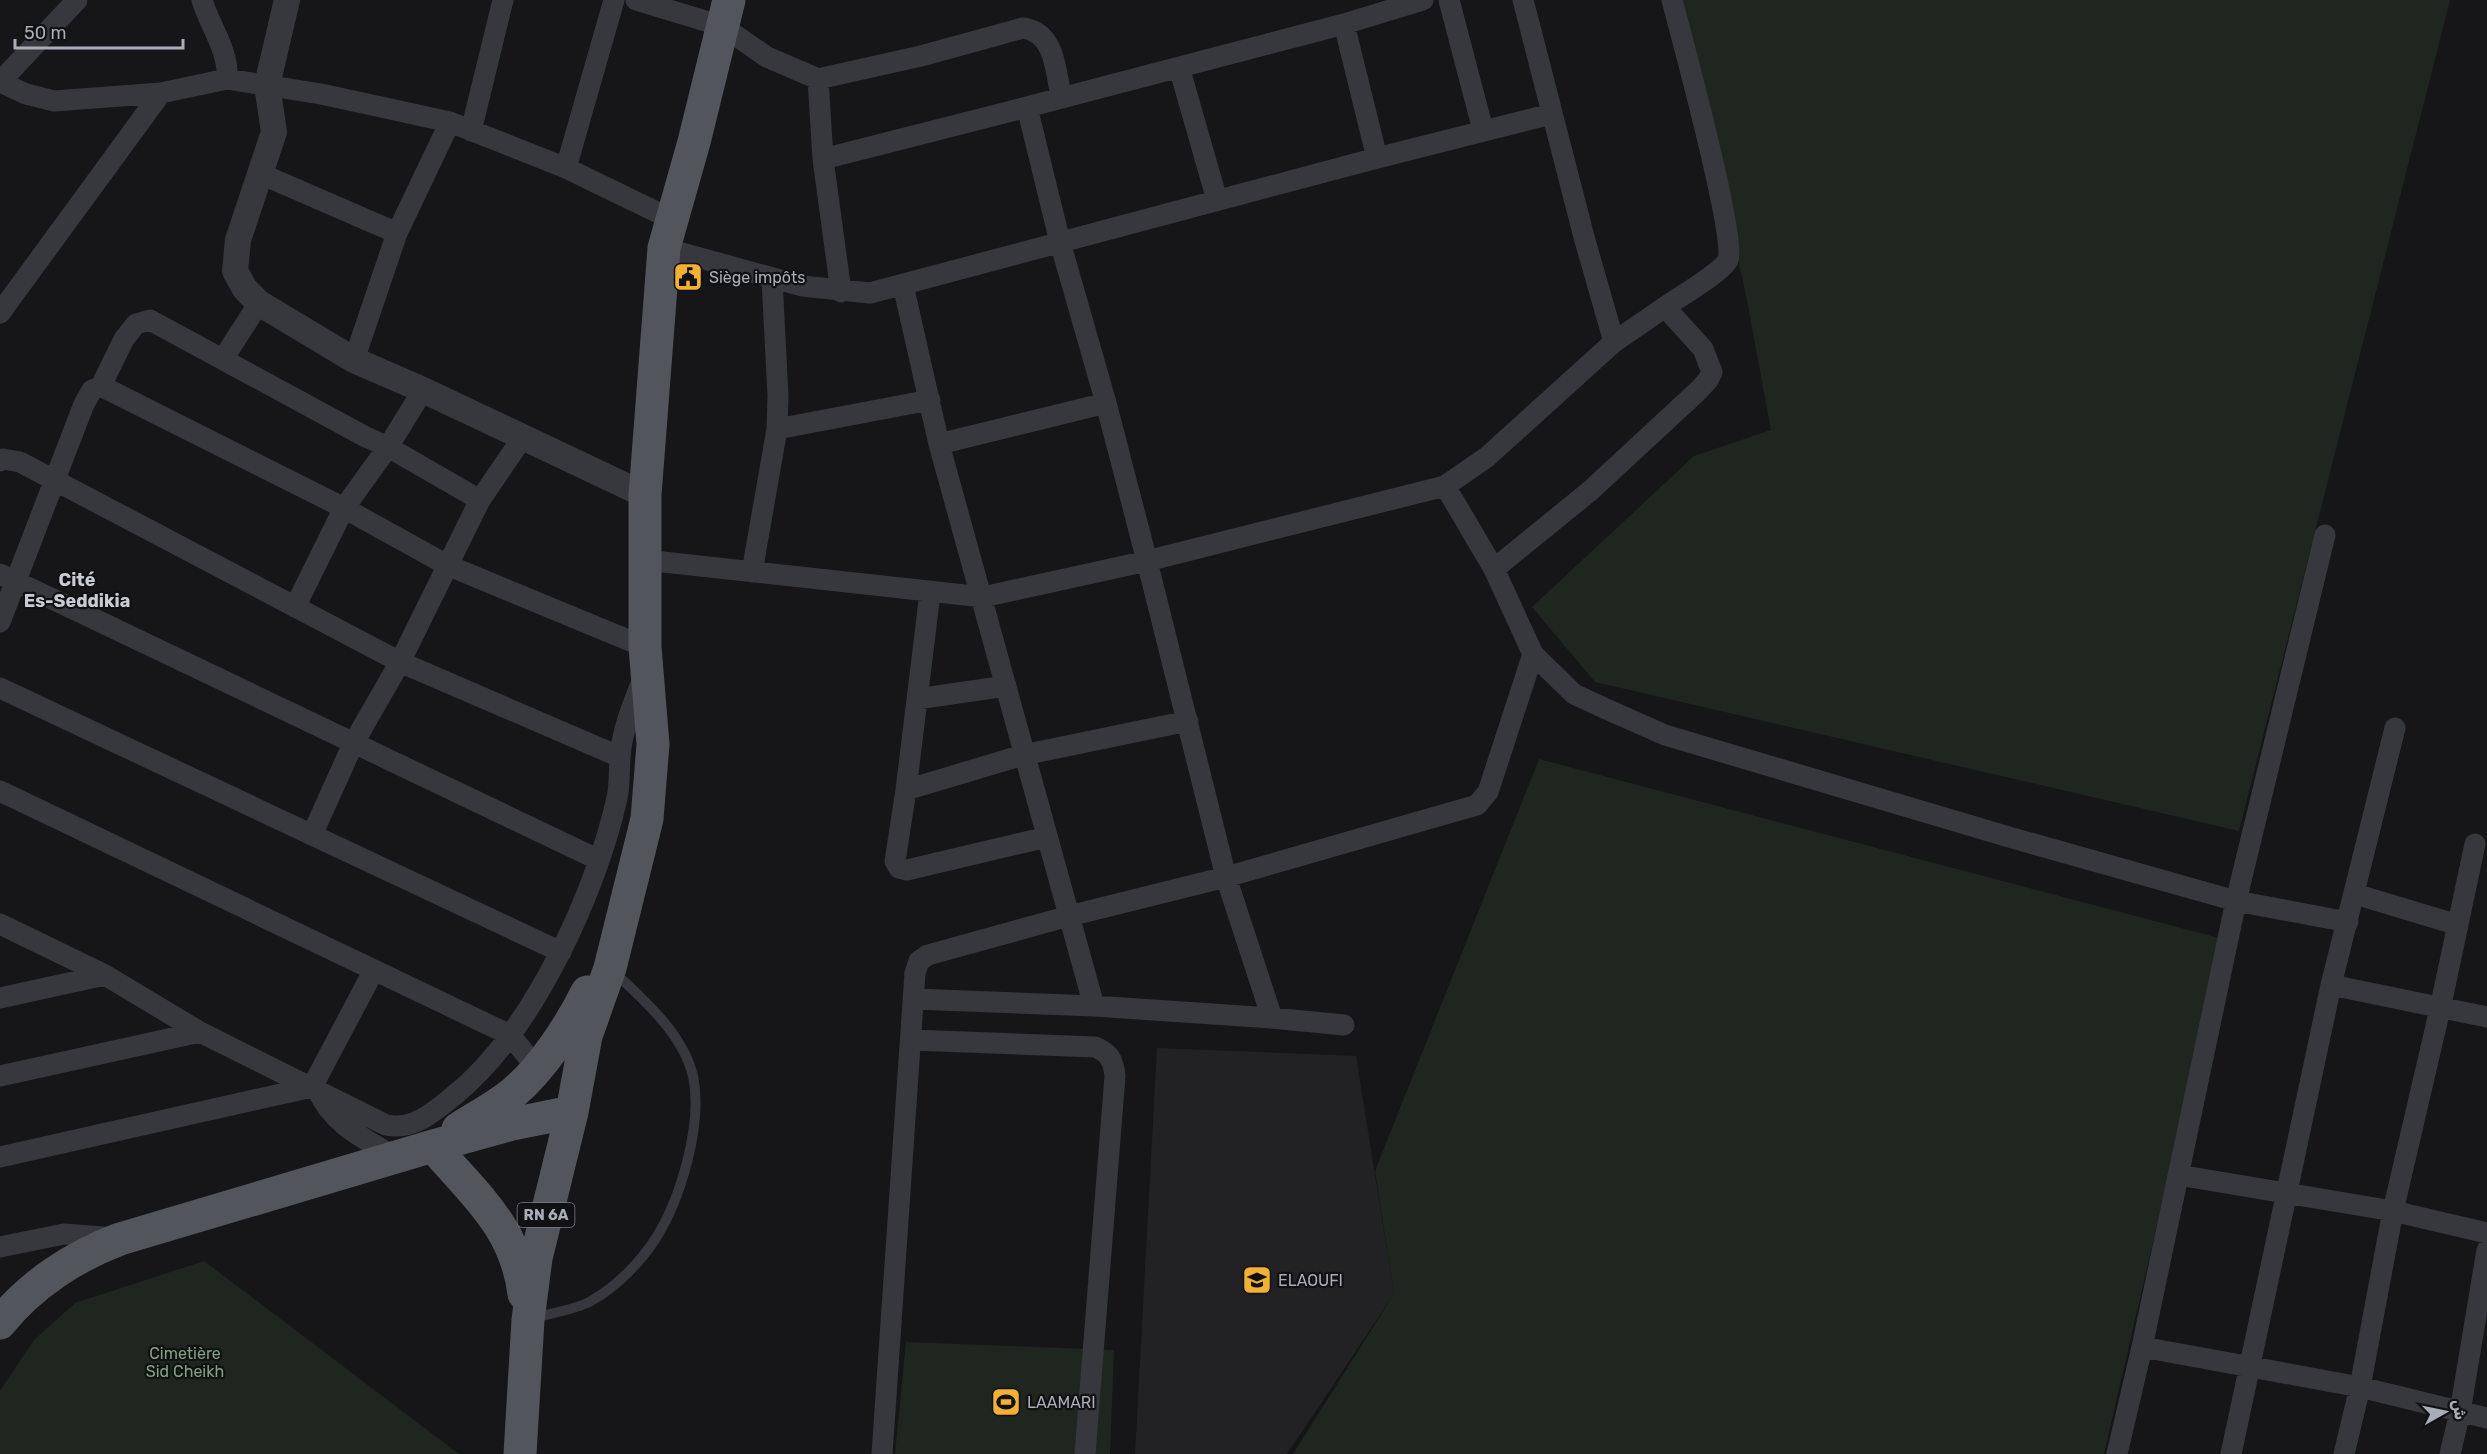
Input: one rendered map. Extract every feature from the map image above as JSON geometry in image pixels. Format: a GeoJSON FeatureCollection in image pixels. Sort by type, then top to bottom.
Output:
{"type":"FeatureCollection","features":[{"type":"Feature","properties":{"kind":"main road"},"geometry":{"type":"LineString","coordinates":[[433,1146],[513,1093],[537,1068],[579,1008],[622,917],[647,819],[653,744],[646,659],[645,495],[668,233],[694,142],[725,13]]}},
{"type":"Feature","properties":{"kind":"main road","name":"RN 6A"},"geometry":{"type":"LineString","coordinates":[[520,1454],[528,1320],[536,1258],[572,1112],[586,1036],[610,968],[622,917]]}},
{"type":"Feature","properties":{"kind":"main road"},"geometry":{"type":"LineString","coordinates":[[0,1323],[44,1281],[87,1251],[120,1239],[394,1157],[512,1124],[572,1112]]}},
{"type":"Feature","properties":{"kind":"main road"},"geometry":{"type":"LineString","coordinates":[[433,1146],[490,1211],[512,1245],[521,1270],[528,1320]]}},
{"type":"Feature","properties":{"kind":"street"},"geometry":{"type":"LineString","coordinates":[[77,0],[0,82],[26,94],[54,101],[160,93],[227,79],[321,94],[450,122],[566,168],[668,233],[772,279],[842,292],[870,294],[1217,200],[1551,114]]}},
{"type":"Feature","properties":{"kind":"street"},"geometry":{"type":"LineString","coordinates":[[202,0],[225,56],[228,68],[227,79]]}},
{"type":"Feature","properties":{"kind":"street"},"geometry":{"type":"LineString","coordinates":[[287,0],[267,85],[274,132],[238,240],[235,271],[245,290],[259,303],[354,360],[423,390],[645,495]]}},
{"type":"Feature","properties":{"kind":"street"},"geometry":{"type":"LineString","coordinates":[[471,131],[503,0]]}},
{"type":"Feature","properties":{"kind":"street"},"geometry":{"type":"LineString","coordinates":[[566,168],[614,0]]}},
{"type":"Feature","properties":{"kind":"street"},"geometry":{"type":"LineString","coordinates":[[636,0],[725,13],[767,57],[818,79],[921,56],[1023,28],[1034,29],[1048,43],[1061,97]]}},
{"type":"Feature","properties":{"kind":"street"},"geometry":{"type":"LineString","coordinates":[[823,159],[1344,24],[1422,0]]}},
{"type":"Feature","properties":{"kind":"street"},"geometry":{"type":"LineString","coordinates":[[1449,0],[1483,130]]}},
{"type":"Feature","properties":{"kind":"street"},"geometry":{"type":"LineString","coordinates":[[1523,0],[1551,114],[1614,342]]}},
{"type":"Feature","properties":{"kind":"street"},"geometry":{"type":"LineString","coordinates":[[645,560],[983,597],[1147,561],[1445,486],[1496,449],[1614,342],[1720,269],[1728,261],[1729,235],[1672,0]]}},
{"type":"Feature","properties":{"kind":"street"},"geometry":{"type":"LineString","coordinates":[[1344,24],[1377,158]]}},
{"type":"Feature","properties":{"kind":"street"},"geometry":{"type":"LineString","coordinates":[[1179,67],[1217,200]]}},
{"type":"Feature","properties":{"kind":"street"},"geometry":{"type":"LineString","coordinates":[[818,79],[823,159],[842,292]]}},
{"type":"Feature","properties":{"kind":"street"},"geometry":{"type":"LineString","coordinates":[[0,313],[160,93]]}},
{"type":"Feature","properties":{"kind":"street"},"geometry":{"type":"LineString","coordinates":[[1027,106],[1060,242],[1106,403],[1147,561],[1226,877],[1272,1018]]}},
{"type":"Feature","properties":{"kind":"street"},"geometry":{"type":"LineString","coordinates":[[354,360],[397,233],[450,122]]}},
{"type":"Feature","properties":{"kind":"street"},"geometry":{"type":"LineString","coordinates":[[261,174],[397,233]]}},
{"type":"Feature","properties":{"kind":"street"},"geometry":{"type":"LineString","coordinates":[[752,572],[777,429],[778,396],[772,279]]}},
{"type":"Feature","properties":{"kind":"street"},"geometry":{"type":"LineString","coordinates":[[903,285],[939,444],[983,597],[1023,755],[1094,1005]]}},
{"type":"Feature","properties":{"kind":"street"},"geometry":{"type":"LineString","coordinates":[[223,359],[259,303]]}},
{"type":"Feature","properties":{"kind":"street"},"geometry":{"type":"LineString","coordinates":[[1494,569],[1590,491],[1708,380],[1712,372],[1703,349],[1665,307]]}},
{"type":"Feature","properties":{"kind":"street"},"geometry":{"type":"LineString","coordinates":[[0,622],[8,578],[55,480],[84,404],[92,390],[101,386],[124,339],[136,324],[150,320],[388,447],[480,500]]}},
{"type":"Feature","properties":{"kind":"street"},"geometry":{"type":"LineString","coordinates":[[0,924],[105,975],[200,1032],[386,1125],[407,1126],[432,1114],[469,1083],[510,1035],[561,952],[599,860],[617,799],[621,779],[620,757],[628,715],[646,659],[447,565],[344,508],[101,386]]}},
{"type":"Feature","properties":{"kind":"street"},"geometry":{"type":"LineString","coordinates":[[295,608],[344,508],[388,447],[423,390]]}},
{"type":"Feature","properties":{"kind":"street"},"geometry":{"type":"LineString","coordinates":[[777,429],[930,399]]}},
{"type":"Feature","properties":{"kind":"street"},"geometry":{"type":"LineString","coordinates":[[939,444],[1106,403]]}},
{"type":"Feature","properties":{"kind":"street"},"geometry":{"type":"LineString","coordinates":[[312,835],[352,744],[400,662],[480,500],[523,437]]}},
{"type":"Feature","properties":{"kind":"street"},"geometry":{"type":"LineString","coordinates":[[0,461],[3,459],[20,462],[400,662],[620,757]]}},
{"type":"Feature","properties":{"kind":"street"},"geometry":{"type":"LineString","coordinates":[[1445,486],[1494,569],[1533,654],[1574,694],[1665,735],[2010,837],[2236,901],[2348,922]]}},
{"type":"Feature","properties":{"kind":"street"},"geometry":{"type":"LineString","coordinates":[[2117,1454],[2142,1347],[2236,901],[2325,535]]}},
{"type":"Feature","properties":{"kind":"street"},"geometry":{"type":"LineString","coordinates":[[8,578],[216,675],[352,744],[599,860]]}},
{"type":"Feature","properties":{"kind":"street"},"geometry":{"type":"LineString","coordinates":[[930,593],[895,861],[899,867],[907,870],[1047,837]]}},
{"type":"Feature","properties":{"kind":"street"},"geometry":{"type":"LineString","coordinates":[[882,1454],[915,973],[919,962],[928,955],[1069,916],[1226,877],[1464,811],[1477,805],[1488,792],[1533,654]]}},
{"type":"Feature","properties":{"kind":"street"},"geometry":{"type":"LineString","coordinates":[[917,699],[1006,686]]}},
{"type":"Feature","properties":{"kind":"street"},"geometry":{"type":"LineString","coordinates":[[0,688],[561,952]]}},
{"type":"Feature","properties":{"kind":"street"},"geometry":{"type":"LineString","coordinates":[[906,790],[1023,755],[1188,721]]}},
{"type":"Feature","properties":{"kind":"street"},"geometry":{"type":"LineString","coordinates":[[2231,1454],[2331,985],[2396,728]]}},
{"type":"Feature","properties":{"kind":"street"},"geometry":{"type":"LineString","coordinates":[[0,791],[510,1035],[537,1068]]}},
{"type":"Feature","properties":{"kind":"street"},"geometry":{"type":"LineString","coordinates":[[2344,1454],[2360,1387],[2392,1211],[2440,1009],[2475,844]]}},
{"type":"Feature","properties":{"kind":"street"},"geometry":{"type":"LineString","coordinates":[[2355,894],[2458,925]]}},
{"type":"Feature","properties":{"kind":"street"},"geometry":{"type":"LineString","coordinates":[[315,1089],[374,970]]}},
{"type":"Feature","properties":{"kind":"street"},"geometry":{"type":"LineString","coordinates":[[0,998],[105,975]]}},
{"type":"Feature","properties":{"kind":"street"},"geometry":{"type":"LineString","coordinates":[[2331,985],[2487,1017]]}},
{"type":"Feature","properties":{"kind":"street"},"geometry":{"type":"LineString","coordinates":[[914,999],[1094,1005],[1344,1025]]}},
{"type":"Feature","properties":{"kind":"street"},"geometry":{"type":"LineString","coordinates":[[0,1076],[200,1032]]}},
{"type":"Feature","properties":{"kind":"street"},"geometry":{"type":"LineString","coordinates":[[912,1040],[1095,1047],[1107,1052],[1113,1063],[1115,1076],[1085,1454]]}},
{"type":"Feature","properties":{"kind":"street"},"geometry":{"type":"LineString","coordinates":[[0,1156],[315,1089]]}},
{"type":"Feature","properties":{"kind":"street"},"geometry":{"type":"LineString","coordinates":[[315,1089],[325,1107],[343,1125],[394,1157]]}},
{"type":"Feature","properties":{"kind":"street"},"geometry":{"type":"LineString","coordinates":[[2178,1175],[2392,1211],[2487,1233]]}},
{"type":"Feature","properties":{"kind":"street"},"geometry":{"type":"LineString","coordinates":[[0,1247],[64,1234],[120,1239]]}},
{"type":"Feature","properties":{"kind":"street"},"geometry":{"type":"LineString","coordinates":[[2450,1454],[2460,1412],[2487,1250]]}},
{"type":"Feature","properties":{"kind":"street"},"geometry":{"type":"LineString","coordinates":[[2142,1347],[2360,1387],[2487,1418]]}},
{"type":"Feature","properties":{"kind":"lane"},"geometry":{"type":"LineString","coordinates":[[528,1320],[589,1302],[632,1268],[656,1238],[676,1196],[690,1155],[694,1131],[693,1076],[681,1048],[652,1008],[610,968]]}},
{"type":"Feature","properties":{"kind":"shaded area"},"geometry":{"type":"Polygon","coordinates":[[[1157,1048],[1356,1056],[1394,1294],[1287,1454],[1135,1454],[1157,1048]]]}},
{"type":"Feature","properties":{"kind":"green space"},"geometry":{"type":"Polygon","coordinates":[[[1681,0],[2450,0],[2239,831],[1595,682],[1532,607],[1694,456],[1771,430],[1746,295],[1681,0]]]}},
{"type":"Feature","properties":{"kind":"green space"},"geometry":{"type":"Polygon","coordinates":[[[1539,759],[2223,939],[2104,1454],[1293,1454],[1394,1294],[1375,1171],[1539,759]]]}},
{"type":"Feature","properties":{"kind":"green space","name":"Cimetière Sid Cheikh"},"geometry":{"type":"Polygon","coordinates":[[[204,1261],[459,1454],[0,1454],[0,1391],[34,1340],[75,1303],[204,1261]]]}},
{"type":"Feature","properties":{"kind":"green space","name":"LAAMARI"},"geometry":{"type":"Polygon","coordinates":[[[906,1342],[1114,1350],[1110,1454],[895,1454],[906,1342]]]}},
{"type":"Feature","properties":{"kind":"place","name":"Siège impôts"},"geometry":{"type":"Point","coordinates":[688,277]}},
{"type":"Feature","properties":{"kind":"place","name":"ELAOUFI"},"geometry":{"type":"Point","coordinates":[1257,1280]}},
{"type":"Feature","properties":{"kind":"place","name":"LAAMARI"},"geometry":{"type":"Point","coordinates":[1006,1402]}},
{"type":"Feature","properties":{"kind":"district","name":"Cité Es-Seddikia"},"geometry":{"type":"Point","coordinates":[77,590]}}]}
